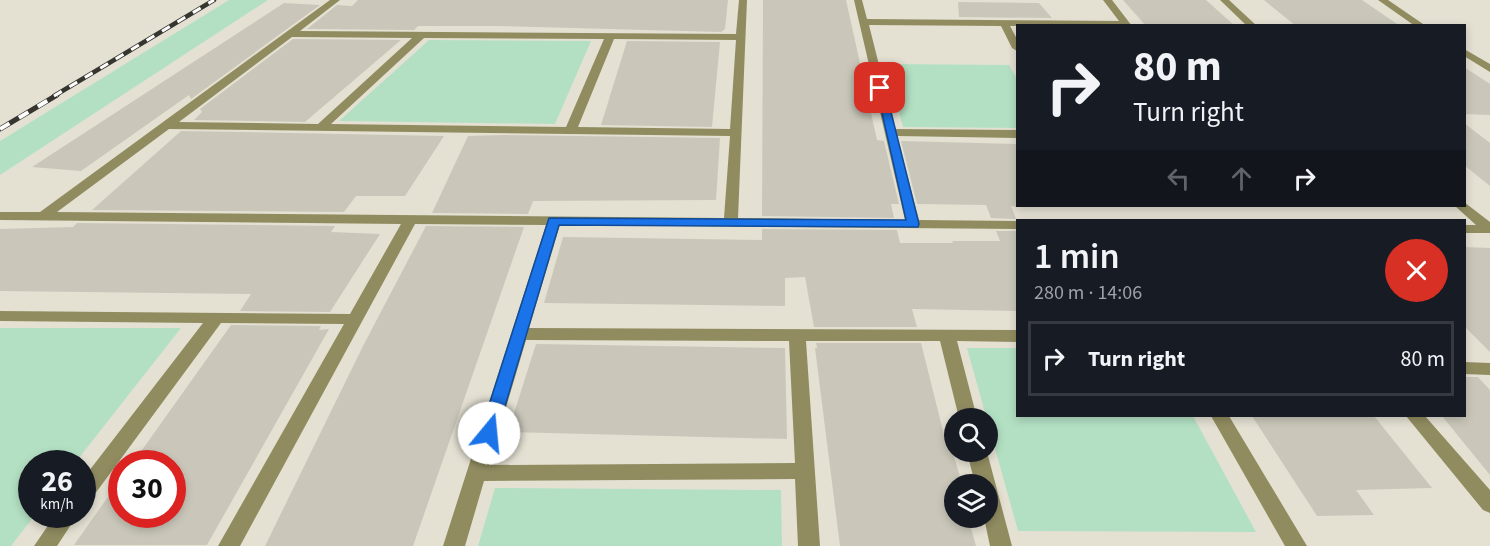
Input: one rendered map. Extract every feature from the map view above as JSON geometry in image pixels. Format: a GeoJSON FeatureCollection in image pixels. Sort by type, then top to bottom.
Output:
{"type":"FeatureCollection","features":[{"type":"Feature","properties":{"kind":"street"},"geometry":{"type":"LineString","coordinates":[[42,216],[336,0]]}},
{"type":"Feature","properties":{"kind":"street"},"geometry":{"type":"LineString","coordinates":[[731,222],[743,0]]}},
{"type":"Feature","properties":{"kind":"street"},"geometry":{"type":"LineString","coordinates":[[858,0],[913,224]]}},
{"type":"Feature","properties":{"kind":"street"},"geometry":{"type":"LineString","coordinates":[[1107,0],[1126,24]]}},
{"type":"Feature","properties":{"kind":"street"},"geometry":{"type":"LineString","coordinates":[[1224,0],[1251,24]]}},
{"type":"Feature","properties":{"kind":"street"},"geometry":{"type":"LineString","coordinates":[[1382,0],[1419,24]]}},
{"type":"Feature","properties":{"kind":"street"},"geometry":{"type":"LineString","coordinates":[[863,22],[1066,24]]}},
{"type":"Feature","properties":{"kind":"street"},"geometry":{"type":"LineString","coordinates":[[1004,23],[1016,46]]}},
{"type":"Feature","properties":{"kind":"street"},"geometry":{"type":"LineString","coordinates":[[289,34],[741,37]]}},
{"type":"Feature","properties":{"kind":"street"},"geometry":{"type":"LineString","coordinates":[[321,127],[421,35]]}},
{"type":"Feature","properties":{"kind":"street"},"geometry":{"type":"LineString","coordinates":[[571,130],[610,37]]}},
{"type":"Feature","properties":{"kind":"street"},"geometry":{"type":"LineString","coordinates":[[1466,53],[1490,69]]}},
{"type":"Feature","properties":{"kind":"street"},"geometry":{"type":"LineString","coordinates":[[166,125],[736,132]]}},
{"type":"Feature","properties":{"kind":"street"},"geometry":{"type":"LineString","coordinates":[[890,132],[1016,134]]}},
{"type":"Feature","properties":{"kind":"street"},"geometry":{"type":"LineString","coordinates":[[1463,207],[1490,229],[1466,229]]}},
{"type":"Feature","properties":{"kind":"street"},"geometry":{"type":"LineString","coordinates":[[0,216],[1016,225]]}},
{"type":"Feature","properties":{"kind":"street"},"geometry":{"type":"LineString","coordinates":[[229,546],[410,220]]}},
{"type":"Feature","properties":{"kind":"street"},"geometry":{"type":"LineString","coordinates":[[454,546],[554,221]]}},
{"type":"Feature","properties":{"kind":"street"},"geometry":{"type":"LineString","coordinates":[[0,316],[355,319]]}},
{"type":"Feature","properties":{"kind":"street"},"geometry":{"type":"LineString","coordinates":[[96,477],[216,318]]}},
{"type":"Feature","properties":{"kind":"street"},"geometry":{"type":"LineString","coordinates":[[519,334],[1016,336]]}},
{"type":"Feature","properties":{"kind":"street"},"geometry":{"type":"LineString","coordinates":[[797,335],[809,546]]}},
{"type":"Feature","properties":{"kind":"street"},"geometry":{"type":"LineString","coordinates":[[947,336],[965,408]]}},
{"type":"Feature","properties":{"kind":"street"},"geometry":{"type":"LineString","coordinates":[[1466,368],[1490,369]]}},
{"type":"Feature","properties":{"kind":"street"},"geometry":{"type":"LineString","coordinates":[[1221,417],[1296,546]]}},
{"type":"Feature","properties":{"kind":"street"},"geometry":{"type":"LineString","coordinates":[[1416,417],[1490,504]]}},
{"type":"Feature","properties":{"kind":"street"},"geometry":{"type":"LineString","coordinates":[[476,473],[805,471]]}},
{"type":"Feature","properties":{"kind":"street"},"geometry":{"type":"LineString","coordinates":[[45,546],[58,528]]}},
{"type":"Feature","properties":{"kind":"street"},"geometry":{"type":"LineString","coordinates":[[996,528],[1001,546]]}},
{"type":"Feature","properties":{"kind":"green space"},"geometry":{"type":"Polygon","coordinates":[[[229,0],[268,0],[0,175],[0,141],[229,0]]]}},
{"type":"Feature","properties":{"kind":"green space"},"geometry":{"type":"Polygon","coordinates":[[[429,40],[591,41],[555,124],[339,121],[429,40]]]}},
{"type":"Feature","properties":{"kind":"green space"},"geometry":{"type":"Polygon","coordinates":[[[886,64],[1009,65],[1016,77],[1016,128],[903,127],[886,64]]]}},
{"type":"Feature","properties":{"kind":"green space"},"geometry":{"type":"Polygon","coordinates":[[[0,328],[181,328],[85,450],[18,450],[18,528],[25,528],[11,546],[0,546],[0,328]]]}},
{"type":"Feature","properties":{"kind":"green space"},"geometry":{"type":"Polygon","coordinates":[[[967,348],[1016,348],[1016,417],[1194,417],[1256,532],[1018,531],[998,459],[998,408],[984,408],[967,348]]]}},
{"type":"Feature","properties":{"kind":"green space"},"geometry":{"type":"Polygon","coordinates":[[[495,488],[781,490],[782,546],[478,546],[495,488]]]}},
{"type":"Feature","properties":{"kind":"building"},"geometry":{"type":"Polygon","coordinates":[[[358,0],[728,0],[725,29],[721,32],[496,26],[418,26],[414,30],[307,29],[337,5],[352,6],[358,0]]]}},
{"type":"Feature","properties":{"kind":"building"},"geometry":{"type":"Polygon","coordinates":[[[763,0],[846,0],[877,140],[884,141],[899,204],[891,204],[894,218],[762,216],[763,0]]]}},
{"type":"Feature","properties":{"kind":"building"},"geometry":{"type":"Polygon","coordinates":[[[1123,0],[1206,0],[1233,24],[1144,24],[1123,0]]]}},
{"type":"Feature","properties":{"kind":"building"},"geometry":{"type":"Polygon","coordinates":[[[1264,0],[1362,0],[1397,24],[1294,24],[1264,0]]]}},
{"type":"Feature","properties":{"kind":"building"},"geometry":{"type":"Polygon","coordinates":[[[958,2],[1039,3],[1052,18],[959,17],[958,2]]]}},
{"type":"Feature","properties":{"kind":"building"},"geometry":{"type":"Polygon","coordinates":[[[284,3],[320,5],[191,99],[189,95],[81,171],[32,167],[284,3]]]}},
{"type":"Feature","properties":{"kind":"building"},"geometry":{"type":"Polygon","coordinates":[[[293,39],[401,40],[305,122],[194,120],[202,112],[200,109],[293,39]]]}},
{"type":"Feature","properties":{"kind":"building"},"geometry":{"type":"Polygon","coordinates":[[[627,41],[720,42],[712,127],[601,125],[627,41]]]}},
{"type":"Feature","properties":{"kind":"building"},"geometry":{"type":"Polygon","coordinates":[[[1466,68],[1490,84],[1490,115],[1466,114],[1466,68]]]}},
{"type":"Feature","properties":{"kind":"building"},"geometry":{"type":"Polygon","coordinates":[[[1466,125],[1490,143],[1490,186],[1466,167],[1466,125]]]}},
{"type":"Feature","properties":{"kind":"building"},"geometry":{"type":"Polygon","coordinates":[[[181,131],[444,136],[405,196],[356,196],[344,212],[92,210],[181,131]]]}},
{"type":"Feature","properties":{"kind":"building"},"geometry":{"type":"Polygon","coordinates":[[[468,136],[720,138],[716,200],[533,201],[528,214],[432,213],[468,136]]]}},
{"type":"Feature","properties":{"kind":"building"},"geometry":{"type":"Polygon","coordinates":[[[901,141],[1016,144],[1016,207],[1011,206],[1016,219],[991,218],[986,205],[917,204],[901,141]]]}},
{"type":"Feature","properties":{"kind":"building"},"geometry":{"type":"Polygon","coordinates":[[[77,223],[335,226],[331,232],[380,234],[330,312],[240,311],[251,294],[0,291],[0,229],[73,227],[77,223]]]}},
{"type":"Feature","properties":{"kind":"building"},"geometry":{"type":"Polygon","coordinates":[[[426,226],[524,227],[413,546],[265,546],[363,346],[426,226]]]}},
{"type":"Feature","properties":{"kind":"building"},"geometry":{"type":"Polygon","coordinates":[[[762,229],[897,230],[900,243],[1000,241],[996,231],[1016,231],[1016,311],[912,309],[917,327],[814,327],[805,277],[785,278],[785,306],[544,303],[563,237],[762,240],[762,229]]]}},
{"type":"Feature","properties":{"kind":"building"},"geometry":{"type":"Polygon","coordinates":[[[1466,247],[1490,248],[1490,352],[1466,328],[1466,247]]]}},
{"type":"Feature","properties":{"kind":"building"},"geometry":{"type":"Polygon","coordinates":[[[231,325],[321,326],[319,330],[329,329],[207,545],[74,545],[86,528],[96,528],[96,514],[108,497],[108,528],[186,528],[186,450],[142,450],[231,325]]]}},
{"type":"Feature","properties":{"kind":"building"},"geometry":{"type":"Polygon","coordinates":[[[816,343],[921,343],[944,435],[944,462],[956,462],[959,474],[944,474],[944,528],[971,528],[976,546],[840,546],[815,348],[817,348],[816,343]]]}},
{"type":"Feature","properties":{"kind":"building"},"geometry":{"type":"Polygon","coordinates":[[[536,344],[785,348],[787,439],[508,432],[536,344]]]}},
{"type":"Feature","properties":{"kind":"building"},"geometry":{"type":"Polygon","coordinates":[[[1466,377],[1478,377],[1490,390],[1490,475],[1443,417],[1466,417],[1466,377]]]}},
{"type":"Feature","properties":{"kind":"building"},"geometry":{"type":"Polygon","coordinates":[[[1253,417],[1375,417],[1432,488],[1356,490],[1374,515],[1317,516],[1253,417]]]}},
{"type":"Feature","properties":{"kind":"railway"},"geometry":{"type":"LineString","coordinates":[[54,96],[214,0]]}},
{"type":"Feature","properties":{"kind":"railway"},"geometry":{"type":"LineString","coordinates":[[0,129],[57,95]]}},
{"type":"Feature","properties":{"kind":"route"},"geometry":{"type":"LineString","coordinates":[[489,433],[554,221],[913,224],[880,88]]}}]}
